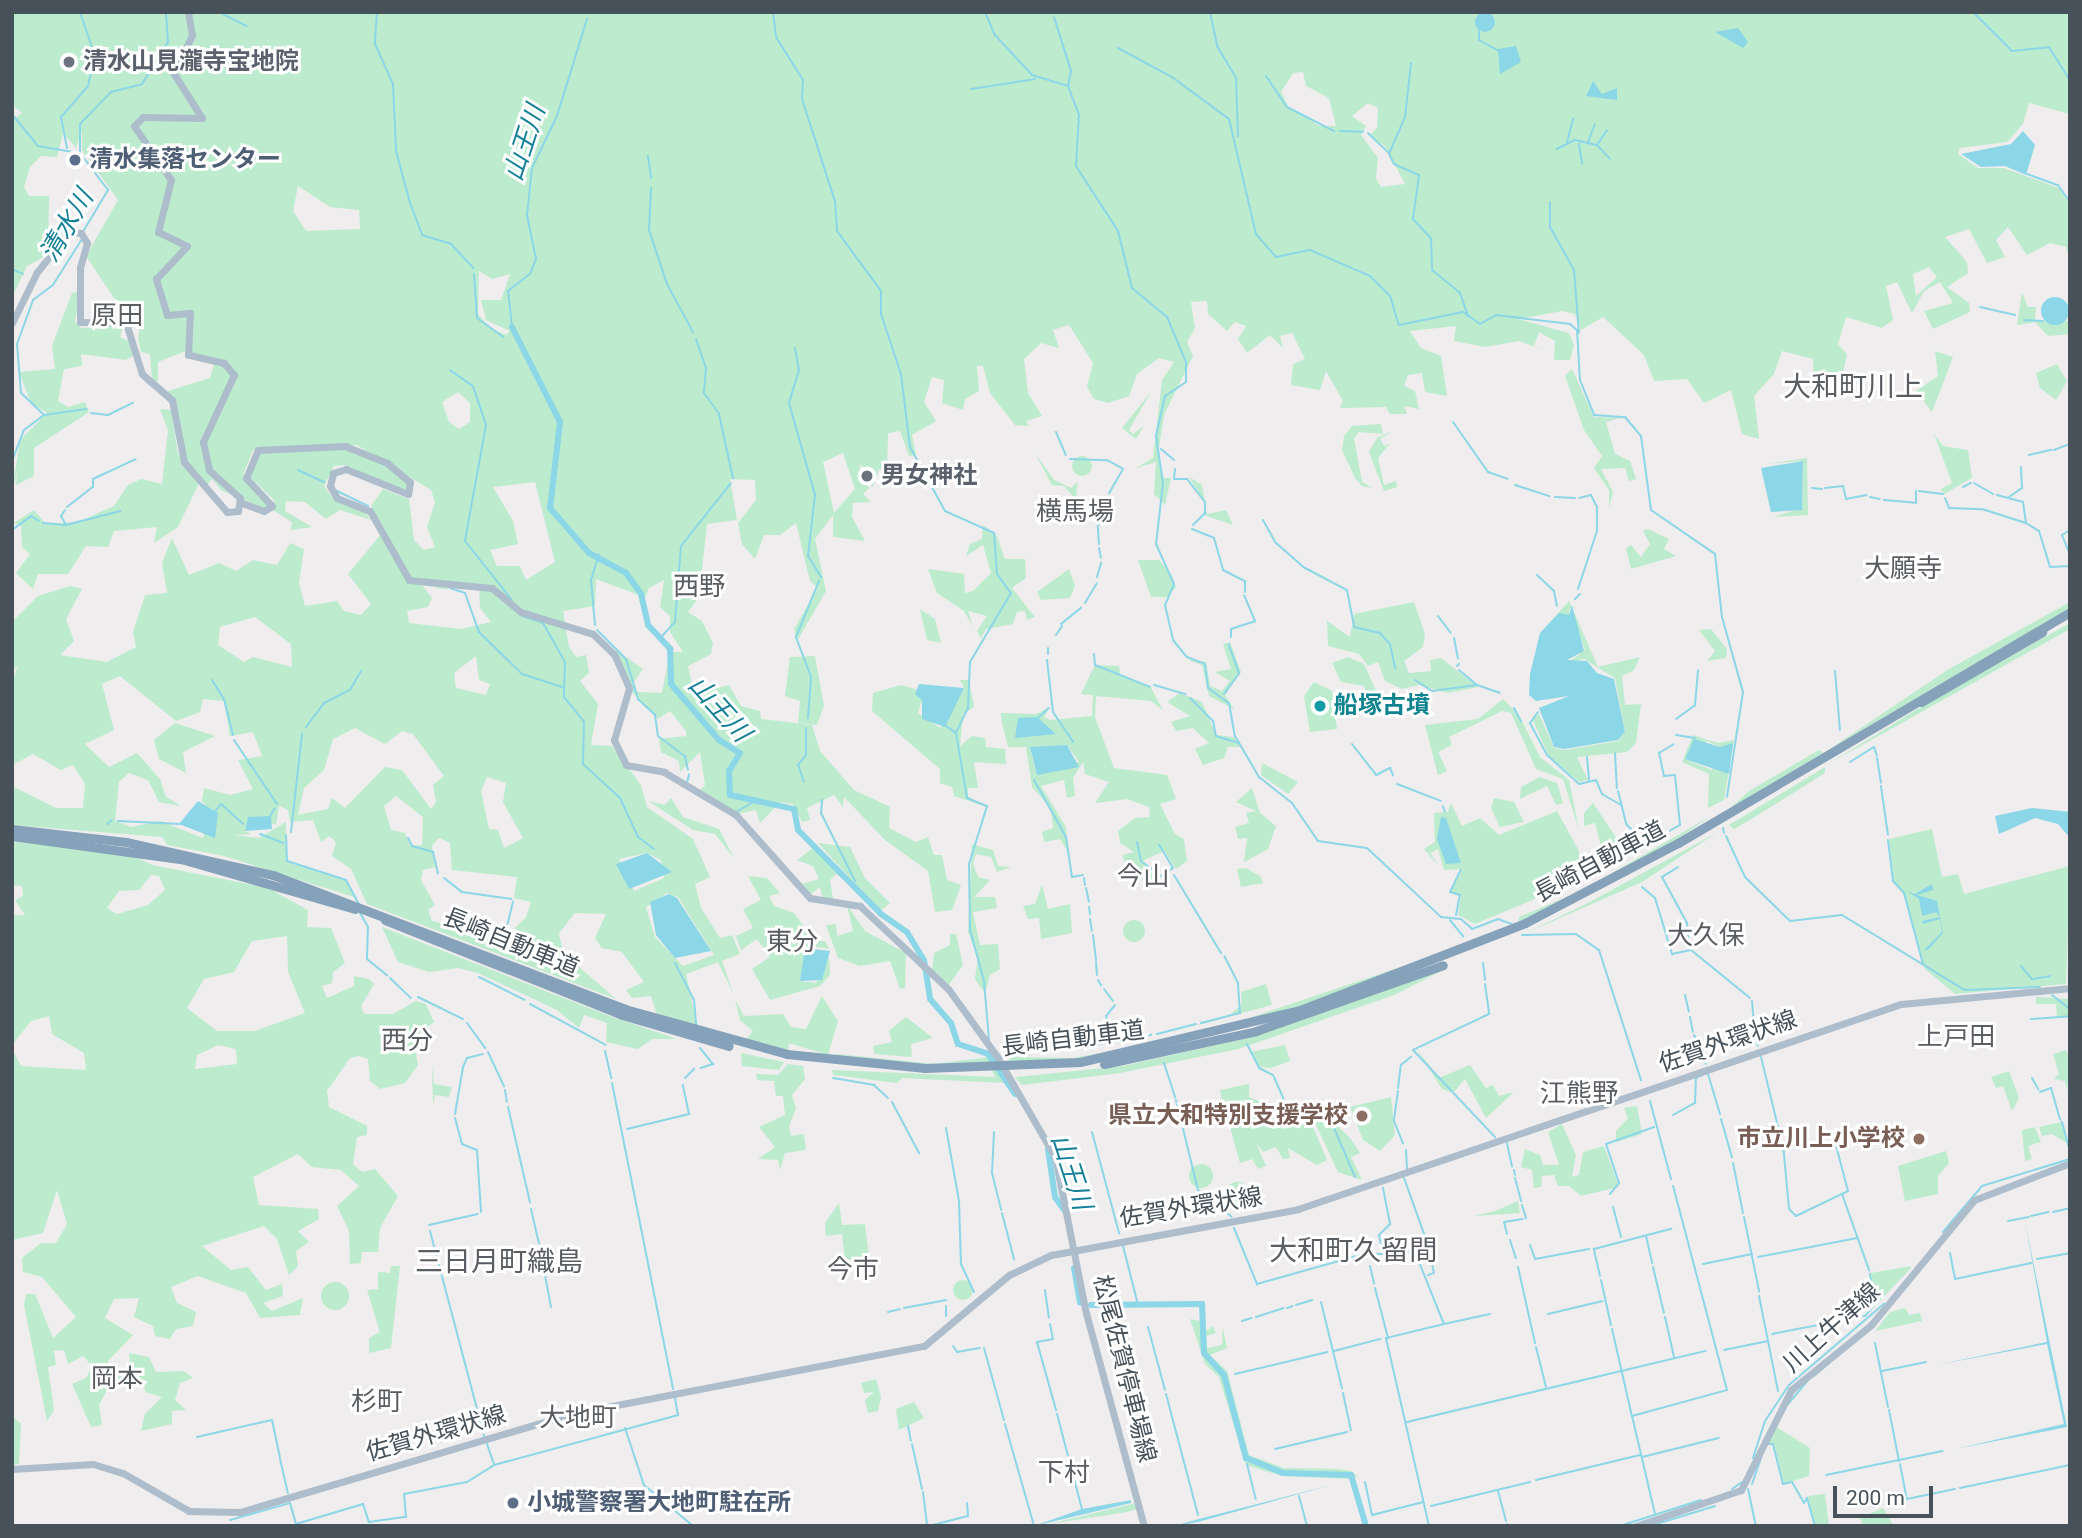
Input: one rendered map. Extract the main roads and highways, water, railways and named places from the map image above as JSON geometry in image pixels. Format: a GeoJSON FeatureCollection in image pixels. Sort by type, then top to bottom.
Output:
{"type":"FeatureCollection","features":[{"type":"Feature","properties":{"kind":"highway","name":"長崎自動車道"},"geometry":{"type":"LineString","coordinates":[[1010,1070],[1112,1057],[1203,1038],[1313,1006],[1465,949],[1667,849],[2070,611]]}},
{"type":"Feature","properties":{"kind":"highway","name":"長崎自動車道"},"geometry":{"type":"LineString","coordinates":[[12,829],[182,852],[382,915],[680,1031],[786,1056],[839,1064],[992,1071],[1114,1063],[1205,1045],[1353,1000],[1468,954],[1650,865],[2070,618]]}},
{"type":"Feature","properties":{"kind":"highway","name":"長崎自動車道"},"geometry":{"type":"LineString","coordinates":[[12,836],[181,859],[348,903]]}},
{"type":"Feature","properties":{"kind":"main road"},"geometry":{"type":"LineString","coordinates":[[12,323],[37,272],[69,232],[83,235],[80,322],[126,323],[142,374],[172,400],[184,462],[228,512],[242,503],[209,470],[204,450],[234,375],[224,363],[188,355],[190,313],[167,315],[156,279],[187,246],[158,232],[171,180],[134,126],[143,117],[202,118],[174,74],[192,35],[188,12]]}},
{"type":"Feature","properties":{"kind":"main road","name":"松尾佐賀停車場線"},"geometry":{"type":"LineString","coordinates":[[242,503],[264,511],[272,506],[246,478],[258,450],[345,446],[387,463],[410,482],[408,494],[346,469],[333,473],[330,486],[337,498],[370,511],[409,580],[492,588],[521,612],[593,634],[614,654],[629,688],[614,740],[626,765],[664,772],[736,815],[810,898],[856,904],[925,967],[968,1014],[1044,1133],[1077,1247],[1087,1313],[1144,1526]]}},
{"type":"Feature","properties":{"kind":"main road","name":"佐賀外環状線"},"geometry":{"type":"LineString","coordinates":[[12,1469],[93,1464],[123,1474],[189,1511],[240,1512],[570,1414],[924,1346],[1009,1275],[1077,1247],[1298,1209],[1901,1004],[2070,988]]}},
{"type":"Feature","properties":{"kind":"main road","name":"川上牛津線"},"geometry":{"type":"LineString","coordinates":[[1636,1526],[1741,1490],[1791,1390],[1871,1325],[1974,1200],[2070,1163]]}},
{"type":"Feature","properties":{"kind":"water"},"geometry":{"type":"Polygon","coordinates":[[[1485,12],[1492,15],[1495,22],[1492,29],[1485,32],[1478,29],[1475,22],[1478,15],[1485,12]]]}},
{"type":"Feature","properties":{"kind":"water"},"geometry":{"type":"Polygon","coordinates":[[[1738,28],[1748,42],[1743,48],[1715,32],[1738,28]]]}},
{"type":"Feature","properties":{"kind":"water"},"geometry":{"type":"Polygon","coordinates":[[[1516,46],[1521,62],[1500,74],[1498,49],[1516,46]]]}},
{"type":"Feature","properties":{"kind":"water"},"geometry":{"type":"Polygon","coordinates":[[[1593,81],[1602,94],[1617,88],[1617,100],[1586,96],[1593,81]]]}},
{"type":"Feature","properties":{"kind":"water"},"geometry":{"type":"Polygon","coordinates":[[[2023,131],[2035,145],[2026,175],[2005,166],[1981,167],[1961,154],[2011,144],[2023,131]]]}},
{"type":"Feature","properties":{"kind":"water"},"geometry":{"type":"Polygon","coordinates":[[[2055,297],[2065,301],[2069,311],[2065,321],[2055,325],[2045,321],[2041,311],[2045,301],[2055,297]]]}},
{"type":"Feature","properties":{"kind":"water"},"geometry":{"type":"Polygon","coordinates":[[[1803,461],[1802,510],[1771,512],[1761,468],[1803,461]]]}},
{"type":"Feature","properties":{"kind":"water"},"geometry":{"type":"Polygon","coordinates":[[[1572,605],[1584,651],[1567,660],[1587,661],[1597,673],[1614,679],[1625,732],[1618,740],[1564,749],[1554,747],[1539,708],[1569,696],[1536,701],[1529,695],[1530,674],[1540,633],[1559,613],[1569,615],[1572,605]]]}},
{"type":"Feature","properties":{"kind":"water"},"geometry":{"type":"Polygon","coordinates":[[[919,684],[964,688],[945,727],[922,719],[922,700],[915,694],[919,684]]]}},
{"type":"Feature","properties":{"kind":"water"},"geometry":{"type":"Polygon","coordinates":[[[1037,717],[1056,734],[1015,738],[1018,718],[1037,717]]]}},
{"type":"Feature","properties":{"kind":"water"},"geometry":{"type":"Polygon","coordinates":[[[1694,739],[1720,747],[1733,743],[1729,774],[1685,759],[1694,739]]]}},
{"type":"Feature","properties":{"kind":"water"},"geometry":{"type":"Polygon","coordinates":[[[1067,745],[1079,767],[1037,775],[1030,747],[1067,745]]]}},
{"type":"Feature","properties":{"kind":"water"},"geometry":{"type":"Polygon","coordinates":[[[198,801],[218,813],[215,838],[179,824],[198,801]]]}},
{"type":"Feature","properties":{"kind":"water"},"geometry":{"type":"Polygon","coordinates":[[[2032,808],[2070,812],[2070,838],[2058,824],[2035,818],[1999,834],[1995,816],[2032,808]]]}},
{"type":"Feature","properties":{"kind":"water"},"geometry":{"type":"Polygon","coordinates":[[[271,816],[272,829],[245,831],[248,817],[271,816]]]}},
{"type":"Feature","properties":{"kind":"water"},"geometry":{"type":"Polygon","coordinates":[[[1441,817],[1446,818],[1461,863],[1446,864],[1437,839],[1441,817]]]}},
{"type":"Feature","properties":{"kind":"water"},"geometry":{"type":"Polygon","coordinates":[[[647,853],[672,872],[629,889],[616,864],[647,853]]]}},
{"type":"Feature","properties":{"kind":"water"},"geometry":{"type":"Polygon","coordinates":[[[1932,884],[1933,890],[1917,895],[1937,901],[1940,917],[1936,912],[1922,916],[1919,899],[1907,891],[1915,894],[1932,884]]]}},
{"type":"Feature","properties":{"kind":"water"},"geometry":{"type":"Polygon","coordinates":[[[669,894],[677,898],[711,951],[675,958],[656,935],[650,902],[669,894]]]}},
{"type":"Feature","properties":{"kind":"water"},"geometry":{"type":"Polygon","coordinates":[[[1940,917],[1943,933],[1929,949],[1923,951],[1942,932],[1940,919],[1923,924],[1922,921],[1940,917]]]}},
{"type":"Feature","properties":{"kind":"water"},"geometry":{"type":"Polygon","coordinates":[[[805,948],[830,951],[822,980],[800,981],[805,948]]]}},
{"type":"Feature","properties":{"kind":"water"},"geometry":{"type":"Polygon","coordinates":[[[2025,1222],[2067,1427],[1955,1449],[2064,1424],[2047,1344],[1936,1365],[2047,1342],[2025,1222]]]}},
{"type":"Feature","properties":{"kind":"water"},"geometry":{"type":"Polygon","coordinates":[[[1331,1485],[1198,1522],[1174,1526],[1199,1519],[1331,1485]]]}},
{"type":"Feature","properties":{"kind":"water"},"geometry":{"type":"Polygon","coordinates":[[[1131,1500],[1131,1503],[1034,1526],[1082,1509],[1131,1500]]]}},
{"type":"Feature","properties":{"kind":"waterway"},"geometry":{"type":"LineString","coordinates":[[67,148],[61,117],[88,86],[95,56],[80,12]]}},
{"type":"Feature","properties":{"kind":"waterway","name":"清水川"},"geometry":{"type":"LineString","coordinates":[[84,230],[108,190],[80,153],[80,124],[111,92],[142,84],[168,42],[166,12]]}},
{"type":"Feature","properties":{"kind":"waterway"},"geometry":{"type":"LineString","coordinates":[[219,12],[247,26]]}},
{"type":"Feature","properties":{"kind":"waterway"},"geometry":{"type":"LineString","coordinates":[[377,12],[375,44],[393,84],[396,151],[410,203],[422,235],[451,244],[473,268]]}},
{"type":"Feature","properties":{"kind":"waterway"},"geometry":{"type":"LineString","coordinates":[[773,12],[776,37],[803,80],[802,99],[835,201],[837,231],[881,291],[881,314],[901,374],[910,447],[945,511],[994,533],[997,574],[1011,593],[970,662],[968,708],[956,733]]}},
{"type":"Feature","properties":{"kind":"waterway"},"geometry":{"type":"LineString","coordinates":[[985,12],[995,35],[1032,75],[1068,86],[1079,115],[1076,166],[1118,231],[1132,288],[1167,317],[1186,362],[1186,382],[1165,396],[1156,436],[1163,483],[1156,544],[1174,584],[1165,605],[1173,640],[1187,657],[1205,664],[1208,688],[1229,703],[1235,736],[1259,777],[1292,803],[1318,841],[1367,848],[1441,917],[1461,919],[1472,929],[1498,919],[1512,924]]}},
{"type":"Feature","properties":{"kind":"waterway"},"geometry":{"type":"LineString","coordinates":[[1210,12],[1217,46],[1236,78],[1238,136]]}},
{"type":"Feature","properties":{"kind":"waterway"},"geometry":{"type":"LineString","coordinates":[[1973,12],[2012,51],[2049,47],[2070,80]]}},
{"type":"Feature","properties":{"kind":"waterway"},"geometry":{"type":"LineString","coordinates":[[1054,17],[1071,71],[1068,86]]}},
{"type":"Feature","properties":{"kind":"waterway","name":"山王川"},"geometry":{"type":"LineString","coordinates":[[512,327],[508,291],[530,274],[536,259],[527,215],[532,168],[557,116],[587,19]]}},
{"type":"Feature","properties":{"kind":"waterway"},"geometry":{"type":"LineString","coordinates":[[1479,31],[1479,40],[1499,51]]}},
{"type":"Feature","properties":{"kind":"waterway"},"geometry":{"type":"LineString","coordinates":[[1118,48],[1172,77],[1229,119],[1256,234],[1276,257],[1310,250],[1370,276],[1390,296],[1399,325],[1463,312],[1480,324],[1496,315],[1570,324],[1577,330],[1580,380],[1594,415],[1625,417],[1641,436],[1651,510],[1715,554],[1722,617],[1743,692],[1727,797]]}},
{"type":"Feature","properties":{"kind":"waterway"},"geometry":{"type":"LineString","coordinates":[[1411,63],[1405,117],[1389,154],[1394,164],[1419,175],[1413,219],[1431,238],[1432,270],[1460,293],[1468,316]]}},
{"type":"Feature","properties":{"kind":"waterway"},"geometry":{"type":"LineString","coordinates":[[1266,76],[1287,107],[1334,131]]}},
{"type":"Feature","properties":{"kind":"waterway"},"geometry":{"type":"LineString","coordinates":[[971,89],[1035,79]]}},
{"type":"Feature","properties":{"kind":"waterway"},"geometry":{"type":"LineString","coordinates":[[12,114],[38,146],[78,153]]}},
{"type":"Feature","properties":{"kind":"waterway"},"geometry":{"type":"LineString","coordinates":[[1567,142],[1573,119]]}},
{"type":"Feature","properties":{"kind":"waterway"},"geometry":{"type":"LineString","coordinates":[[1588,142],[1595,124]]}},
{"type":"Feature","properties":{"kind":"waterway"},"geometry":{"type":"LineString","coordinates":[[1557,149],[1575,140],[1597,145],[1607,130]]}},
{"type":"Feature","properties":{"kind":"waterway"},"geometry":{"type":"LineString","coordinates":[[1340,131],[1363,132]]}},
{"type":"Feature","properties":{"kind":"waterway"},"geometry":{"type":"LineString","coordinates":[[1368,133],[1389,153]]}},
{"type":"Feature","properties":{"kind":"waterway"},"geometry":{"type":"LineString","coordinates":[[1579,144],[1582,164]]}},
{"type":"Feature","properties":{"kind":"waterway"},"geometry":{"type":"LineString","coordinates":[[1597,145],[1610,159]]}},
{"type":"Feature","properties":{"kind":"waterway"},"geometry":{"type":"LineString","coordinates":[[648,156],[651,178]]}},
{"type":"Feature","properties":{"kind":"waterway"},"geometry":{"type":"LineString","coordinates":[[2027,174],[2058,185],[2070,202]]}},
{"type":"Feature","properties":{"kind":"waterway"},"geometry":{"type":"LineString","coordinates":[[651,188],[649,230],[667,284],[693,332]]}},
{"type":"Feature","properties":{"kind":"waterway"},"geometry":{"type":"LineString","coordinates":[[1550,202],[1550,227],[1574,270],[1579,333]]}},
{"type":"Feature","properties":{"kind":"waterway"},"geometry":{"type":"LineString","coordinates":[[2070,229],[2070,237]]}},
{"type":"Feature","properties":{"kind":"waterway","name":"清水川"},"geometry":{"type":"LineString","coordinates":[[12,461],[24,430],[44,415],[21,393],[17,344],[33,300],[53,285],[82,239]]}},
{"type":"Feature","properties":{"kind":"waterway"},"geometry":{"type":"LineString","coordinates":[[12,269],[23,274]]}},
{"type":"Feature","properties":{"kind":"waterway"},"geometry":{"type":"LineString","coordinates":[[474,274],[477,318],[503,337]]}},
{"type":"Feature","properties":{"kind":"waterway"},"geometry":{"type":"LineString","coordinates":[[1980,307],[2015,315]]}},
{"type":"Feature","properties":{"kind":"waterway"},"geometry":{"type":"LineString","coordinates":[[2024,320],[2043,321]]}},
{"type":"Feature","properties":{"kind":"waterway","name":"山王川"},"geometry":{"type":"LineString","coordinates":[[512,327],[560,422],[550,508],[589,553],[626,573],[641,594],[648,625],[670,649],[671,684],[719,740],[740,753],[729,771],[730,795],[794,809],[798,830],[881,914],[907,932],[924,960],[930,999],[951,1023],[958,1044],[988,1054],[1015,1094]]}},
{"type":"Feature","properties":{"kind":"waterway"},"geometry":{"type":"LineString","coordinates":[[696,339],[706,368],[704,393],[719,414],[733,478]]}},
{"type":"Feature","properties":{"kind":"waterway"},"geometry":{"type":"LineString","coordinates":[[795,348],[799,370],[789,403],[815,495],[808,556],[821,577]]}},
{"type":"Feature","properties":{"kind":"waterway"},"geometry":{"type":"LineString","coordinates":[[450,370],[473,386],[486,425],[465,541],[512,600]]}},
{"type":"Feature","properties":{"kind":"waterway"},"geometry":{"type":"LineString","coordinates":[[91,413],[108,415],[133,403]]}},
{"type":"Feature","properties":{"kind":"waterway"},"geometry":{"type":"LineString","coordinates":[[44,415],[87,409]]}},
{"type":"Feature","properties":{"kind":"waterway"},"geometry":{"type":"LineString","coordinates":[[1453,422],[1488,472],[1508,479]]}},
{"type":"Feature","properties":{"kind":"waterway"},"geometry":{"type":"LineString","coordinates":[[1056,432],[1066,455]]}},
{"type":"Feature","properties":{"kind":"waterway"},"geometry":{"type":"LineString","coordinates":[[2054,450],[2070,444]]}},
{"type":"Feature","properties":{"kind":"waterway"},"geometry":{"type":"LineString","coordinates":[[1161,449],[1174,460]]}},
{"type":"Feature","properties":{"kind":"waterway"},"geometry":{"type":"LineString","coordinates":[[2029,455],[2051,450]]}},
{"type":"Feature","properties":{"kind":"waterway"},"geometry":{"type":"LineString","coordinates":[[67,507],[93,487],[93,479],[136,459]]}},
{"type":"Feature","properties":{"kind":"waterway"},"geometry":{"type":"LineString","coordinates":[[1070,459],[1107,460],[1123,469],[1109,493]]}},
{"type":"Feature","properties":{"kind":"waterway"},"geometry":{"type":"LineString","coordinates":[[2009,497],[2022,488],[2021,467]]}},
{"type":"Feature","properties":{"kind":"waterway"},"geometry":{"type":"LineString","coordinates":[[1175,469],[1174,479],[1187,479],[1205,502],[1205,513],[1193,525]]}},
{"type":"Feature","properties":{"kind":"waterway"},"geometry":{"type":"LineString","coordinates":[[298,470],[324,482]]}},
{"type":"Feature","properties":{"kind":"waterway"},"geometry":{"type":"LineString","coordinates":[[662,636],[675,622],[681,546],[731,483]]}},
{"type":"Feature","properties":{"kind":"waterway"},"geometry":{"type":"LineString","coordinates":[[1963,487],[1971,483]]}},
{"type":"Feature","properties":{"kind":"waterway"},"geometry":{"type":"LineString","coordinates":[[1974,483],[1993,494]]}},
{"type":"Feature","properties":{"kind":"waterway"},"geometry":{"type":"LineString","coordinates":[[1515,485],[1549,496]]}},
{"type":"Feature","properties":{"kind":"waterway"},"geometry":{"type":"LineString","coordinates":[[1825,488],[1843,486],[1846,499],[1867,495]]}},
{"type":"Feature","properties":{"kind":"waterway"},"geometry":{"type":"LineString","coordinates":[[1812,488],[1822,489]]}},
{"type":"Feature","properties":{"kind":"waterway"},"geometry":{"type":"LineString","coordinates":[[335,490],[368,506]]}},
{"type":"Feature","properties":{"kind":"waterway"},"geometry":{"type":"LineString","coordinates":[[1884,500],[1916,503],[1916,491]]}},
{"type":"Feature","properties":{"kind":"waterway"},"geometry":{"type":"LineString","coordinates":[[1919,491],[1943,494]]}},
{"type":"Feature","properties":{"kind":"waterway"},"geometry":{"type":"LineString","coordinates":[[1578,589],[1597,531],[1597,507],[1591,495],[1579,498]]}},
{"type":"Feature","properties":{"kind":"waterway"},"geometry":{"type":"LineString","coordinates":[[1997,495],[2023,502],[2026,523]]}},
{"type":"Feature","properties":{"kind":"waterway"},"geometry":{"type":"LineString","coordinates":[[1555,497],[1575,498]]}},
{"type":"Feature","properties":{"kind":"waterway"},"geometry":{"type":"LineString","coordinates":[[1870,497],[1880,499]]}},
{"type":"Feature","properties":{"kind":"waterway"},"geometry":{"type":"LineString","coordinates":[[1099,544],[1097,513],[1106,498]]}},
{"type":"Feature","properties":{"kind":"waterway"},"geometry":{"type":"LineString","coordinates":[[1945,498],[1949,508],[1982,509],[2026,523],[2039,531],[2050,567],[2070,566]]}},
{"type":"Feature","properties":{"kind":"waterway"},"geometry":{"type":"LineString","coordinates":[[43,523],[66,525],[61,516],[65,510]]}},
{"type":"Feature","properties":{"kind":"waterway"},"geometry":{"type":"LineString","coordinates":[[66,525],[120,511]]}},
{"type":"Feature","properties":{"kind":"waterway"},"geometry":{"type":"LineString","coordinates":[[12,530],[31,516],[39,521]]}},
{"type":"Feature","properties":{"kind":"waterway"},"geometry":{"type":"LineString","coordinates":[[1263,520],[1276,543],[1305,568],[1347,590],[1354,627],[1380,633],[1390,644],[1395,668]]}},
{"type":"Feature","properties":{"kind":"waterway"},"geometry":{"type":"LineString","coordinates":[[1192,529],[1214,538],[1223,570],[1245,581],[1245,592]]}},
{"type":"Feature","properties":{"kind":"waterway"},"geometry":{"type":"LineString","coordinates":[[2070,530],[2062,535],[2070,555]]}},
{"type":"Feature","properties":{"kind":"waterway"},"geometry":{"type":"LineString","coordinates":[[1099,548],[1101,558]]}},
{"type":"Feature","properties":{"kind":"waterway"},"geometry":{"type":"LineString","coordinates":[[595,625],[591,580],[599,554]]}},
{"type":"Feature","properties":{"kind":"waterway"},"geometry":{"type":"LineString","coordinates":[[1097,577],[1101,563]]}},
{"type":"Feature","properties":{"kind":"waterway"},"geometry":{"type":"LineString","coordinates":[[1537,575],[1554,591],[1557,606]]}},
{"type":"Feature","properties":{"kind":"waterway"},"geometry":{"type":"LineString","coordinates":[[808,718],[811,677],[796,637],[819,581]]}},
{"type":"Feature","properties":{"kind":"waterway"},"geometry":{"type":"LineString","coordinates":[[1085,603],[1097,583]]}},
{"type":"Feature","properties":{"kind":"waterway"},"geometry":{"type":"LineString","coordinates":[[450,588],[465,593],[479,632],[522,674],[562,687]]}},
{"type":"Feature","properties":{"kind":"waterway"},"geometry":{"type":"LineString","coordinates":[[1575,599],[1580,594]]}},
{"type":"Feature","properties":{"kind":"waterway"},"geometry":{"type":"LineString","coordinates":[[1231,637],[1231,629],[1255,621],[1244,595]]}},
{"type":"Feature","properties":{"kind":"waterway"},"geometry":{"type":"LineString","coordinates":[[1061,624],[1081,608]]}},
{"type":"Feature","properties":{"kind":"waterway"},"geometry":{"type":"LineString","coordinates":[[522,616],[543,623],[565,662],[564,697],[584,722],[583,764],[620,798],[638,837],[654,849]]}},
{"type":"Feature","properties":{"kind":"waterway"},"geometry":{"type":"LineString","coordinates":[[1438,616],[1451,633]]}},
{"type":"Feature","properties":{"kind":"waterway"},"geometry":{"type":"LineString","coordinates":[[1056,635],[1062,626]]}},
{"type":"Feature","properties":{"kind":"waterway"},"geometry":{"type":"LineString","coordinates":[[597,630],[626,659],[638,699],[655,715],[658,736],[685,756],[688,770]]}},
{"type":"Feature","properties":{"kind":"waterway"},"geometry":{"type":"LineString","coordinates":[[1454,638],[1458,659]]}},
{"type":"Feature","properties":{"kind":"waterway"},"geometry":{"type":"LineString","coordinates":[[1224,694],[1239,673],[1229,645]]}},
{"type":"Feature","properties":{"kind":"waterway"},"geometry":{"type":"LineString","coordinates":[[1048,648],[1048,654]]}},
{"type":"Feature","properties":{"kind":"waterway"},"geometry":{"type":"LineString","coordinates":[[1094,654],[1095,665],[1150,687]]}},
{"type":"Feature","properties":{"kind":"waterway"},"geometry":{"type":"LineString","coordinates":[[1047,660],[1053,712],[1073,742]]}},
{"type":"Feature","properties":{"kind":"waterway"},"geometry":{"type":"LineString","coordinates":[[1459,670],[1477,685]]}},
{"type":"Feature","properties":{"kind":"waterway"},"geometry":{"type":"LineString","coordinates":[[1676,719],[1695,705],[1698,670]]}},
{"type":"Feature","properties":{"kind":"waterway"},"geometry":{"type":"LineString","coordinates":[[306,727],[324,703],[350,690],[361,671]]}},
{"type":"Feature","properties":{"kind":"waterway"},"geometry":{"type":"LineString","coordinates":[[1835,671],[1840,730]]}},
{"type":"Feature","properties":{"kind":"waterway"},"geometry":{"type":"LineString","coordinates":[[212,680],[224,699],[233,735]]}},
{"type":"Feature","properties":{"kind":"waterway"},"geometry":{"type":"LineString","coordinates":[[1415,680],[1432,691],[1477,685],[1500,693]]}},
{"type":"Feature","properties":{"kind":"waterway"},"geometry":{"type":"LineString","coordinates":[[1154,685],[1186,694]]}},
{"type":"Feature","properties":{"kind":"waterway"},"geometry":{"type":"LineString","coordinates":[[1190,698],[1213,721],[1216,736],[1239,743]]}},
{"type":"Feature","properties":{"kind":"waterway"},"geometry":{"type":"LineString","coordinates":[[1037,719],[1049,708]]}},
{"type":"Feature","properties":{"kind":"waterway"},"geometry":{"type":"LineString","coordinates":[[1514,708],[1521,721]]}},
{"type":"Feature","properties":{"kind":"waterway"},"geometry":{"type":"LineString","coordinates":[[1538,712],[1530,723],[1547,755],[1579,784],[1596,780],[1602,794],[1621,805]]}},
{"type":"Feature","properties":{"kind":"waterway"},"geometry":{"type":"LineString","coordinates":[[946,726],[956,733],[967,798],[987,806],[969,864],[970,930],[984,981],[989,1041]]}},
{"type":"Feature","properties":{"kind":"waterway"},"geometry":{"type":"LineString","coordinates":[[804,782],[798,765],[806,755],[806,728]]}},
{"type":"Feature","properties":{"kind":"waterway"},"geometry":{"type":"LineString","coordinates":[[291,832],[302,734]]}},
{"type":"Feature","properties":{"kind":"waterway"},"geometry":{"type":"LineString","coordinates":[[1676,735],[1695,738]]}},
{"type":"Feature","properties":{"kind":"waterway"},"geometry":{"type":"LineString","coordinates":[[234,740],[277,804]]}},
{"type":"Feature","properties":{"kind":"waterway"},"geometry":{"type":"LineString","coordinates":[[1352,744],[1376,775],[1390,768],[1393,775]]}},
{"type":"Feature","properties":{"kind":"waterway"},"geometry":{"type":"LineString","coordinates":[[1660,836],[1680,825],[1675,775],[1664,776],[1659,753],[1674,744]]}},
{"type":"Feature","properties":{"kind":"waterway"},"geometry":{"type":"LineString","coordinates":[[1850,762],[1874,747],[1877,756]]}},
{"type":"Feature","properties":{"kind":"waterway"},"geometry":{"type":"LineString","coordinates":[[1615,753],[1617,788]]}},
{"type":"Feature","properties":{"kind":"waterway"},"geometry":{"type":"LineString","coordinates":[[1587,757],[1589,780]]}},
{"type":"Feature","properties":{"kind":"waterway"},"geometry":{"type":"LineString","coordinates":[[1877,758],[1881,783]]}},
{"type":"Feature","properties":{"kind":"waterway"},"geometry":{"type":"LineString","coordinates":[[687,783],[689,774]]}},
{"type":"Feature","properties":{"kind":"waterway"},"geometry":{"type":"LineString","coordinates":[[1034,780],[1066,837],[1072,877],[1083,875]]}},
{"type":"Feature","properties":{"kind":"waterway"},"geometry":{"type":"LineString","coordinates":[[1397,784],[1441,801]]}},
{"type":"Feature","properties":{"kind":"waterway"},"geometry":{"type":"LineString","coordinates":[[1881,786],[1888,835]]}},
{"type":"Feature","properties":{"kind":"waterway"},"geometry":{"type":"LineString","coordinates":[[1618,791],[1626,824],[1640,838],[1626,855]]}},
{"type":"Feature","properties":{"kind":"waterway"},"geometry":{"type":"LineString","coordinates":[[822,800],[821,813],[855,881]]}},
{"type":"Feature","properties":{"kind":"waterway"},"geometry":{"type":"LineString","coordinates":[[736,812],[755,801]]}},
{"type":"Feature","properties":{"kind":"waterway"},"geometry":{"type":"LineString","coordinates":[[214,813],[221,804],[243,824]]}},
{"type":"Feature","properties":{"kind":"waterway"},"geometry":{"type":"LineString","coordinates":[[1443,806],[1445,812]]}},
{"type":"Feature","properties":{"kind":"waterway"},"geometry":{"type":"LineString","coordinates":[[270,816],[275,808]]}},
{"type":"Feature","properties":{"kind":"waterway"},"geometry":{"type":"LineString","coordinates":[[107,824],[112,820]]}},
{"type":"Feature","properties":{"kind":"waterway"},"geometry":{"type":"LineString","coordinates":[[118,821],[181,824]]}},
{"type":"Feature","properties":{"kind":"waterway"},"geometry":{"type":"LineString","coordinates":[[1723,828],[1724,833]]}},
{"type":"Feature","properties":{"kind":"waterway"},"geometry":{"type":"LineString","coordinates":[[260,834],[283,843]]}},
{"type":"Feature","properties":{"kind":"waterway"},"geometry":{"type":"LineString","coordinates":[[286,835],[287,861],[346,880],[359,904]]}},
{"type":"Feature","properties":{"kind":"waterway"},"geometry":{"type":"LineString","coordinates":[[1726,836],[1745,877],[1790,921],[1842,915],[1965,990],[2040,987]]}},
{"type":"Feature","properties":{"kind":"waterway"},"geometry":{"type":"LineString","coordinates":[[408,838],[412,846],[433,852],[438,873]]}},
{"type":"Feature","properties":{"kind":"waterway"},"geometry":{"type":"LineString","coordinates":[[1888,840],[1893,881],[1904,893],[1923,964]]}},
{"type":"Feature","properties":{"kind":"waterway"},"geometry":{"type":"LineString","coordinates":[[1137,842],[1141,861],[1161,876],[1173,868],[1159,845]]}},
{"type":"Feature","properties":{"kind":"waterway"},"geometry":{"type":"LineString","coordinates":[[1678,867],[1662,877],[1687,923],[1689,945]]}},
{"type":"Feature","properties":{"kind":"waterway"},"geometry":{"type":"LineString","coordinates":[[1456,915],[1460,895],[1450,892],[1461,869]]}},
{"type":"Feature","properties":{"kind":"waterway"},"geometry":{"type":"LineString","coordinates":[[1174,875],[1221,953]]}},
{"type":"Feature","properties":{"kind":"waterway"},"geometry":{"type":"LineString","coordinates":[[444,878],[462,892],[512,899]]}},
{"type":"Feature","properties":{"kind":"waterway"},"geometry":{"type":"LineString","coordinates":[[1084,878],[1085,885]]}},
{"type":"Feature","properties":{"kind":"waterway"},"geometry":{"type":"LineString","coordinates":[[1642,887],[1655,898],[1672,954],[1691,950],[1750,998]]}},
{"type":"Feature","properties":{"kind":"waterway"},"geometry":{"type":"LineString","coordinates":[[1086,888],[1089,902]]}},
{"type":"Feature","properties":{"kind":"waterway"},"geometry":{"type":"LineString","coordinates":[[498,932],[507,926],[513,902]]}},
{"type":"Feature","properties":{"kind":"waterway"},"geometry":{"type":"LineString","coordinates":[[1089,907],[1090,914]]}},
{"type":"Feature","properties":{"kind":"waterway"},"geometry":{"type":"LineString","coordinates":[[360,913],[368,927],[367,959],[387,975]]}},
{"type":"Feature","properties":{"kind":"waterway"},"geometry":{"type":"LineString","coordinates":[[1090,919],[1092,931]]}},
{"type":"Feature","properties":{"kind":"waterway"},"geometry":{"type":"LineString","coordinates":[[1450,920],[1463,936]]}},
{"type":"Feature","properties":{"kind":"waterway"},"geometry":{"type":"LineString","coordinates":[[1522,935],[1576,934],[1599,950],[1641,1080]]}},
{"type":"Feature","properties":{"kind":"waterway"},"geometry":{"type":"LineString","coordinates":[[1093,935],[1096,961]]}},
{"type":"Feature","properties":{"kind":"waterway"},"geometry":{"type":"LineString","coordinates":[[1201,1023],[1240,1013],[1238,983],[1224,956]]}},
{"type":"Feature","properties":{"kind":"waterway"},"geometry":{"type":"LineString","coordinates":[[675,963],[694,1000],[696,1025]]}},
{"type":"Feature","properties":{"kind":"waterway"},"geometry":{"type":"LineString","coordinates":[[1096,963],[1097,975]]}},
{"type":"Feature","properties":{"kind":"waterway"},"geometry":{"type":"LineString","coordinates":[[1483,963],[1485,980]]}},
{"type":"Feature","properties":{"kind":"waterway"},"geometry":{"type":"LineString","coordinates":[[2021,966],[2032,979],[2045,977]]}},
{"type":"Feature","properties":{"kind":"waterway"},"geometry":{"type":"LineString","coordinates":[[479,977],[525,1000]]}},
{"type":"Feature","properties":{"kind":"waterway"},"geometry":{"type":"LineString","coordinates":[[390,978],[411,998]]}},
{"type":"Feature","properties":{"kind":"waterway"},"geometry":{"type":"LineString","coordinates":[[1098,980],[1101,985]]}},
{"type":"Feature","properties":{"kind":"waterway"},"geometry":{"type":"LineString","coordinates":[[1485,984],[1489,1014],[1413,1050],[1495,1137]]}},
{"type":"Feature","properties":{"kind":"waterway"},"geometry":{"type":"LineString","coordinates":[[1104,989],[1113,1001]]}},
{"type":"Feature","properties":{"kind":"waterway"},"geometry":{"type":"LineString","coordinates":[[1685,995],[1689,1012]]}},
{"type":"Feature","properties":{"kind":"waterway"},"geometry":{"type":"LineString","coordinates":[[2052,995],[2070,1009]]}},
{"type":"Feature","properties":{"kind":"waterway"},"geometry":{"type":"LineString","coordinates":[[418,997],[463,1019]]}},
{"type":"Feature","properties":{"kind":"waterway"},"geometry":{"type":"LineString","coordinates":[[1752,1001],[1755,1035]]}},
{"type":"Feature","properties":{"kind":"waterway"},"geometry":{"type":"LineString","coordinates":[[530,1004],[606,1045]]}},
{"type":"Feature","properties":{"kind":"waterway"},"geometry":{"type":"LineString","coordinates":[[1115,1005],[1106,1016],[1114,1042],[1151,1035]]}},
{"type":"Feature","properties":{"kind":"waterway"},"geometry":{"type":"LineString","coordinates":[[2031,1019],[2070,1016]]}},
{"type":"Feature","properties":{"kind":"waterway"},"geometry":{"type":"LineString","coordinates":[[1690,1017],[1693,1032]]}},
{"type":"Feature","properties":{"kind":"waterway"},"geometry":{"type":"LineString","coordinates":[[467,1023],[485,1048]]}},
{"type":"Feature","properties":{"kind":"waterway"},"geometry":{"type":"LineString","coordinates":[[1157,1034],[1196,1024]]}},
{"type":"Feature","properties":{"kind":"waterway"},"geometry":{"type":"LineString","coordinates":[[1065,1030],[1077,1027],[1094,1045],[1109,1042]]}},
{"type":"Feature","properties":{"kind":"waterway"},"geometry":{"type":"LineString","coordinates":[[1044,1036],[1060,1031]]}},
{"type":"Feature","properties":{"kind":"waterway"},"geometry":{"type":"LineString","coordinates":[[1694,1035],[1701,1047]]}},
{"type":"Feature","properties":{"kind":"waterway"},"geometry":{"type":"LineString","coordinates":[[1756,1038],[1758,1046]]}},
{"type":"Feature","properties":{"kind":"waterway"},"geometry":{"type":"LineString","coordinates":[[1247,1044],[1259,1068],[1273,1075]]}},
{"type":"Feature","properties":{"kind":"waterway"},"geometry":{"type":"LineString","coordinates":[[700,1048],[713,1064],[701,1068]]}},
{"type":"Feature","properties":{"kind":"waterway"},"geometry":{"type":"LineString","coordinates":[[605,1051],[611,1078]]}},
{"type":"Feature","properties":{"kind":"waterway"},"geometry":{"type":"LineString","coordinates":[[488,1052],[504,1086]]}},
{"type":"Feature","properties":{"kind":"waterway"},"geometry":{"type":"LineString","coordinates":[[455,1114],[467,1058],[483,1054]]}},
{"type":"Feature","properties":{"kind":"waterway"},"geometry":{"type":"LineString","coordinates":[[1398,1088],[1401,1065],[1411,1057]]}},
{"type":"Feature","properties":{"kind":"waterway"},"geometry":{"type":"LineString","coordinates":[[1761,1057],[1781,1139]]}},
{"type":"Feature","properties":{"kind":"waterway"},"geometry":{"type":"LineString","coordinates":[[1704,1058],[1706,1064]]}},
{"type":"Feature","properties":{"kind":"waterway"},"geometry":{"type":"LineString","coordinates":[[1164,1063],[1175,1097]]}},
{"type":"Feature","properties":{"kind":"waterway"},"geometry":{"type":"LineString","coordinates":[[685,1078],[694,1069]]}},
{"type":"Feature","properties":{"kind":"waterway"},"geometry":{"type":"LineString","coordinates":[[1673,1115],[1695,1103],[1696,1078],[1705,1074]]}},
{"type":"Feature","properties":{"kind":"waterway"},"geometry":{"type":"LineString","coordinates":[[1708,1074],[1720,1114]]}},
{"type":"Feature","properties":{"kind":"waterway"},"geometry":{"type":"LineString","coordinates":[[1274,1077],[1291,1116],[1307,1113]]}},
{"type":"Feature","properties":{"kind":"waterway"},"geometry":{"type":"LineString","coordinates":[[833,1078],[874,1085],[888,1098]]}},
{"type":"Feature","properties":{"kind":"waterway"},"geometry":{"type":"LineString","coordinates":[[2032,1078],[2038,1089]]}},
{"type":"Feature","properties":{"kind":"waterway"},"geometry":{"type":"LineString","coordinates":[[612,1083],[673,1389]]}},
{"type":"Feature","properties":{"kind":"waterway"},"geometry":{"type":"LineString","coordinates":[[627,1129],[689,1114],[683,1085]]}},
{"type":"Feature","properties":{"kind":"waterway"},"geometry":{"type":"LineString","coordinates":[[2040,1092],[2051,1088],[2060,1120]]}},
{"type":"Feature","properties":{"kind":"waterway"},"geometry":{"type":"LineString","coordinates":[[505,1090],[507,1102]]}},
{"type":"Feature","properties":{"kind":"waterway"},"geometry":{"type":"LineString","coordinates":[[1398,1091],[1394,1121],[1403,1143]]}},
{"type":"Feature","properties":{"kind":"waterway"},"geometry":{"type":"LineString","coordinates":[[1176,1100],[1198,1190],[1232,1217]]}},
{"type":"Feature","properties":{"kind":"waterway"},"geometry":{"type":"LineString","coordinates":[[1650,1101],[1671,1179]]}},
{"type":"Feature","properties":{"kind":"waterway"},"geometry":{"type":"LineString","coordinates":[[892,1102],[919,1153]]}},
{"type":"Feature","properties":{"kind":"waterway"},"geometry":{"type":"LineString","coordinates":[[508,1107],[530,1202]]}},
{"type":"Feature","properties":{"kind":"waterway"},"geometry":{"type":"LineString","coordinates":[[1310,1113],[1331,1121],[1355,1177]]}},
{"type":"Feature","properties":{"kind":"waterway"},"geometry":{"type":"LineString","coordinates":[[455,1118],[462,1144],[477,1150],[481,1212]]}},
{"type":"Feature","properties":{"kind":"waterway"},"geometry":{"type":"LineString","coordinates":[[1721,1119],[1732,1157]]}},
{"type":"Feature","properties":{"kind":"waterway"},"geometry":{"type":"LineString","coordinates":[[2062,1122],[2070,1152]]}},
{"type":"Feature","properties":{"kind":"waterway"},"geometry":{"type":"LineString","coordinates":[[1610,1194],[1619,1183],[1606,1144],[1654,1127]]}},
{"type":"Feature","properties":{"kind":"waterway"},"geometry":{"type":"LineString","coordinates":[[946,1128],[959,1201],[961,1264],[974,1292]]}},
{"type":"Feature","properties":{"kind":"waterway"},"geometry":{"type":"LineString","coordinates":[[994,1132],[992,1173],[1001,1210]]}},
{"type":"Feature","properties":{"kind":"waterway"},"geometry":{"type":"LineString","coordinates":[[1092,1132],[1119,1233]]}},
{"type":"Feature","properties":{"kind":"waterway"},"geometry":{"type":"LineString","coordinates":[[1833,1134],[1848,1191],[1842,1194]]}},
{"type":"Feature","properties":{"kind":"waterway"},"geometry":{"type":"LineString","coordinates":[[1507,1143],[1512,1166]]}},
{"type":"Feature","properties":{"kind":"waterway"},"geometry":{"type":"LineString","coordinates":[[1783,1144],[1789,1209],[1796,1216],[1842,1194],[1869,1270]]}},
{"type":"Feature","properties":{"kind":"waterway","name":"山王川"},"geometry":{"type":"LineString","coordinates":[[1048,1149],[1055,1197],[1066,1213]]}},
{"type":"Feature","properties":{"kind":"waterway"},"geometry":{"type":"LineString","coordinates":[[1406,1150],[1407,1169]]}},
{"type":"Feature","properties":{"kind":"waterway"},"geometry":{"type":"LineString","coordinates":[[1943,1232],[1982,1186],[2070,1159]]}},
{"type":"Feature","properties":{"kind":"waterway"},"geometry":{"type":"LineString","coordinates":[[1733,1163],[1743,1213]]}},
{"type":"Feature","properties":{"kind":"waterway"},"geometry":{"type":"LineString","coordinates":[[1514,1170],[1515,1175]]}},
{"type":"Feature","properties":{"kind":"waterway"},"geometry":{"type":"LineString","coordinates":[[1404,1178],[1429,1248]]}},
{"type":"Feature","properties":{"kind":"waterway"},"geometry":{"type":"LineString","coordinates":[[1515,1178],[1521,1201]]}},
{"type":"Feature","properties":{"kind":"waterway"},"geometry":{"type":"LineString","coordinates":[[1655,1514],[1632,1416],[1727,1390],[1673,1186]]}},
{"type":"Feature","properties":{"kind":"waterway"},"geometry":{"type":"LineString","coordinates":[[1383,1188],[1390,1224],[1379,1235],[1383,1254]]}},
{"type":"Feature","properties":{"kind":"waterway"},"geometry":{"type":"LineString","coordinates":[[1522,1205],[1526,1218]]}},
{"type":"Feature","properties":{"kind":"waterway"},"geometry":{"type":"LineString","coordinates":[[1613,1207],[1621,1237]]}},
{"type":"Feature","properties":{"kind":"waterway"},"geometry":{"type":"LineString","coordinates":[[2053,1212],[2070,1208]]}},
{"type":"Feature","properties":{"kind":"waterway"},"geometry":{"type":"LineString","coordinates":[[531,1209],[540,1247]]}},
{"type":"Feature","properties":{"kind":"waterway"},"geometry":{"type":"LineString","coordinates":[[2031,1216],[2049,1212]]}},
{"type":"Feature","properties":{"kind":"waterway"},"geometry":{"type":"LineString","coordinates":[[1002,1213],[1014,1259]]}},
{"type":"Feature","properties":{"kind":"waterway"},"geometry":{"type":"LineString","coordinates":[[429,1225],[478,1214]]}},
{"type":"Feature","properties":{"kind":"waterway"},"geometry":{"type":"LineString","coordinates":[[1744,1217],[1759,1291]]}},
{"type":"Feature","properties":{"kind":"waterway"},"geometry":{"type":"LineString","coordinates":[[2008,1221],[2029,1217]]}},
{"type":"Feature","properties":{"kind":"waterway"},"geometry":{"type":"LineString","coordinates":[[1507,1234],[1504,1222],[1523,1219]]}},
{"type":"Feature","properties":{"kind":"waterway"},"geometry":{"type":"LineString","coordinates":[[1234,1228],[1257,1284],[1360,1255],[1412,1252]]}},
{"type":"Feature","properties":{"kind":"waterway"},"geometry":{"type":"LineString","coordinates":[[1600,1276],[1594,1249],[1671,1229]]}},
{"type":"Feature","properties":{"kind":"waterway"},"geometry":{"type":"LineString","coordinates":[[430,1231],[484,1436]]}},
{"type":"Feature","properties":{"kind":"waterway"},"geometry":{"type":"LineString","coordinates":[[1646,1236],[1652,1263]]}},
{"type":"Feature","properties":{"kind":"waterway"},"geometry":{"type":"LineString","coordinates":[[1758,1257],[1857,1238]]}},
{"type":"Feature","properties":{"kind":"waterway"},"geometry":{"type":"LineString","coordinates":[[1510,1240],[1516,1258]]}},
{"type":"Feature","properties":{"kind":"waterway"},"geometry":{"type":"LineString","coordinates":[[1530,1245],[1535,1259],[1589,1249]]}},
{"type":"Feature","properties":{"kind":"waterway"},"geometry":{"type":"LineString","coordinates":[[1123,1246],[1137,1301]]}},
{"type":"Feature","properties":{"kind":"waterway"},"geometry":{"type":"LineString","coordinates":[[1950,1253],[1955,1279],[2031,1263]]}},
{"type":"Feature","properties":{"kind":"waterway"},"geometry":{"type":"LineString","coordinates":[[2037,1259],[2070,1253]]}},
{"type":"Feature","properties":{"kind":"waterway"},"geometry":{"type":"LineString","coordinates":[[541,1254],[551,1307]]}},
{"type":"Feature","properties":{"kind":"waterway"},"geometry":{"type":"LineString","coordinates":[[1428,1275],[1434,1273],[1430,1254]]}},
{"type":"Feature","properties":{"kind":"waterway"},"geometry":{"type":"LineString","coordinates":[[1703,1264],[1752,1254]]}},
{"type":"Feature","properties":{"kind":"waterway"},"geometry":{"type":"LineString","coordinates":[[1417,1257],[1444,1324],[1386,1338],[1429,1526]]}},
{"type":"Feature","properties":{"kind":"waterway"},"geometry":{"type":"LineString","coordinates":[[1370,1266],[1374,1284]]}},
{"type":"Feature","properties":{"kind":"waterway"},"geometry":{"type":"LineString","coordinates":[[1518,1267],[1535,1343]]}},
{"type":"Feature","properties":{"kind":"waterway"},"geometry":{"type":"LineString","coordinates":[[1653,1267],[1664,1313]]}},
{"type":"Feature","properties":{"kind":"waterway","name":"山王川"},"geometry":{"type":"LineString","coordinates":[[1074,1268],[1080,1302]]}},
{"type":"Feature","properties":{"kind":"waterway"},"geometry":{"type":"LineString","coordinates":[[1772,1334],[1865,1316],[1876,1303],[1870,1274]]}},
{"type":"Feature","properties":{"kind":"waterway"},"geometry":{"type":"LineString","coordinates":[[1601,1280],[1611,1325]]}},
{"type":"Feature","properties":{"kind":"waterway"},"geometry":{"type":"LineString","coordinates":[[1375,1288],[1388,1338]]}},
{"type":"Feature","properties":{"kind":"waterway"},"geometry":{"type":"LineString","coordinates":[[1045,1290],[1049,1318]]}},
{"type":"Feature","properties":{"kind":"waterway"},"geometry":{"type":"LineString","coordinates":[[1759,1296],[1778,1391]]}},
{"type":"Feature","properties":{"kind":"waterway"},"geometry":{"type":"LineString","coordinates":[[904,1308],[946,1300]]}},
{"type":"Feature","properties":{"kind":"waterway"},"geometry":{"type":"LineString","coordinates":[[1296,1305],[1312,1300]]}},
{"type":"Feature","properties":{"kind":"waterway"},"geometry":{"type":"LineString","coordinates":[[1548,1314],[1602,1301]]}},
{"type":"Feature","properties":{"kind":"waterway"},"geometry":{"type":"LineString","coordinates":[[1321,1302],[1342,1388]]}},
{"type":"Feature","properties":{"kind":"waterway","name":"山王川"},"geometry":{"type":"LineString","coordinates":[[1091,1305],[1202,1304],[1204,1353],[1224,1375],[1246,1458],[1283,1473],[1351,1475],[1366,1526]]}},
{"type":"Feature","properties":{"kind":"waterway"},"geometry":{"type":"LineString","coordinates":[[1753,1458],[1765,1421],[1789,1385],[1884,1304]]}},
{"type":"Feature","properties":{"kind":"waterway"},"geometry":{"type":"LineString","coordinates":[[946,1306],[946,1316]]}},
{"type":"Feature","properties":{"kind":"waterway"},"geometry":{"type":"LineString","coordinates":[[1287,1308],[1293,1306]]}},
{"type":"Feature","properties":{"kind":"waterway"},"geometry":{"type":"LineString","coordinates":[[1256,1317],[1284,1308]]}},
{"type":"Feature","properties":{"kind":"waterway"},"geometry":{"type":"LineString","coordinates":[[888,1312],[900,1309]]}},
{"type":"Feature","properties":{"kind":"waterway"},"geometry":{"type":"LineString","coordinates":[[1444,1324],[1490,1314]]}},
{"type":"Feature","properties":{"kind":"waterway"},"geometry":{"type":"LineString","coordinates":[[1665,1317],[1674,1357]]}},
{"type":"Feature","properties":{"kind":"waterway"},"geometry":{"type":"LineString","coordinates":[[1242,1321],[1252,1318]]}},
{"type":"Feature","properties":{"kind":"waterway"},"geometry":{"type":"LineString","coordinates":[[1050,1324],[1053,1339],[1037,1342],[1056,1410]]}},
{"type":"Feature","properties":{"kind":"waterway"},"geometry":{"type":"LineString","coordinates":[[1148,1327],[1165,1390]]}},
{"type":"Feature","properties":{"kind":"waterway"},"geometry":{"type":"LineString","coordinates":[[1612,1329],[1632,1416]]}},
{"type":"Feature","properties":{"kind":"waterway"},"geometry":{"type":"LineString","coordinates":[[1334,1351],[1380,1339]]}},
{"type":"Feature","properties":{"kind":"waterway"},"geometry":{"type":"LineString","coordinates":[[1724,1350],[1768,1341]]}},
{"type":"Feature","properties":{"kind":"waterway"},"geometry":{"type":"LineString","coordinates":[[1875,1343],[1888,1407]]}},
{"type":"Feature","properties":{"kind":"waterway"},"geometry":{"type":"LineString","coordinates":[[953,1346],[957,1352],[980,1348]]}},
{"type":"Feature","properties":{"kind":"waterway"},"geometry":{"type":"LineString","coordinates":[[1536,1347],[1546,1387]]}},
{"type":"Feature","properties":{"kind":"waterway"},"geometry":{"type":"LineString","coordinates":[[984,1348],[1004,1420]]}},
{"type":"Feature","properties":{"kind":"waterway"},"geometry":{"type":"LineString","coordinates":[[1407,1422],[1706,1351]]}},
{"type":"Feature","properties":{"kind":"waterway"},"geometry":{"type":"LineString","coordinates":[[1235,1374],[1327,1352]]}},
{"type":"Feature","properties":{"kind":"waterway"},"geometry":{"type":"LineString","coordinates":[[1814,1376],[1830,1362]]}},
{"type":"Feature","properties":{"kind":"waterway"},"geometry":{"type":"LineString","coordinates":[[1882,1371],[1926,1362]]}},
{"type":"Feature","properties":{"kind":"waterway"},"geometry":{"type":"LineString","coordinates":[[1788,1404],[1807,1381]]}},
{"type":"Feature","properties":{"kind":"waterway"},"geometry":{"type":"LineString","coordinates":[[1343,1393],[1351,1430]]}},
{"type":"Feature","properties":{"kind":"waterway"},"geometry":{"type":"LineString","coordinates":[[1166,1394],[1198,1515]]}},
{"type":"Feature","properties":{"kind":"waterway"},"geometry":{"type":"LineString","coordinates":[[230,1520],[290,1503],[296,1524],[363,1504],[369,1522],[406,1517],[404,1494],[467,1482],[494,1465],[678,1415],[675,1398]]}},
{"type":"Feature","properties":{"kind":"waterway"},"geometry":{"type":"LineString","coordinates":[[1889,1410],[1899,1461]]}},
{"type":"Feature","properties":{"kind":"waterway"},"geometry":{"type":"LineString","coordinates":[[1057,1414],[1082,1509]]}},
{"type":"Feature","properties":{"kind":"waterway"},"geometry":{"type":"LineString","coordinates":[[197,1437],[272,1420],[280,1457]]}},
{"type":"Feature","properties":{"kind":"waterway"},"geometry":{"type":"LineString","coordinates":[[1005,1424],[1034,1526]]}},
{"type":"Feature","properties":{"kind":"waterway"},"geometry":{"type":"LineString","coordinates":[[908,1426],[911,1441]]}},
{"type":"Feature","properties":{"kind":"waterway"},"geometry":{"type":"LineString","coordinates":[[625,1428],[644,1485],[693,1526]]}},
{"type":"Feature","properties":{"kind":"waterway"},"geometry":{"type":"LineString","coordinates":[[1275,1449],[1347,1432]]}},
{"type":"Feature","properties":{"kind":"waterway"},"geometry":{"type":"LineString","coordinates":[[1642,1457],[1719,1438]]}},
{"type":"Feature","properties":{"kind":"waterway"},"geometry":{"type":"LineString","coordinates":[[487,1444],[494,1464]]}},
{"type":"Feature","properties":{"kind":"waterway"},"geometry":{"type":"LineString","coordinates":[[912,1444],[922,1489]]}},
{"type":"Feature","properties":{"kind":"waterway"},"geometry":{"type":"LineString","coordinates":[[1767,1444],[1773,1444],[1783,1484],[1792,1482],[1804,1503],[1807,1498],[1815,1526]]}},
{"type":"Feature","properties":{"kind":"waterway"},"geometry":{"type":"LineString","coordinates":[[1826,1475],[1943,1451]]}},
{"type":"Feature","properties":{"kind":"waterway"},"geometry":{"type":"LineString","coordinates":[[1752,1484],[1763,1452]]}},
{"type":"Feature","properties":{"kind":"waterway"},"geometry":{"type":"LineString","coordinates":[[1536,1480],[1640,1455]]}},
{"type":"Feature","properties":{"kind":"waterway"},"geometry":{"type":"LineString","coordinates":[[280,1459],[288,1493]]}},
{"type":"Feature","properties":{"kind":"waterway"},"geometry":{"type":"LineString","coordinates":[[1247,1464],[1256,1499]]}},
{"type":"Feature","properties":{"kind":"waterway"},"geometry":{"type":"LineString","coordinates":[[1900,1464],[1907,1499],[1955,1489]]}},
{"type":"Feature","properties":{"kind":"waterway"},"geometry":{"type":"LineString","coordinates":[[1960,1488],[2070,1465]]}},
{"type":"Feature","properties":{"kind":"waterway"},"geometry":{"type":"LineString","coordinates":[[1365,1482],[1372,1515],[1423,1502]]}},
{"type":"Feature","properties":{"kind":"waterway"},"geometry":{"type":"LineString","coordinates":[[1431,1506],[1530,1482]]}},
{"type":"Feature","properties":{"kind":"waterway"},"geometry":{"type":"LineString","coordinates":[[1732,1489],[1742,1482]]}},
{"type":"Feature","properties":{"kind":"waterway"},"geometry":{"type":"LineString","coordinates":[[1748,1489],[1756,1526]]}},
{"type":"Feature","properties":{"kind":"waterway"},"geometry":{"type":"LineString","coordinates":[[1498,1491],[1506,1521]]}},
{"type":"Feature","properties":{"kind":"waterway"},"geometry":{"type":"LineString","coordinates":[[923,1492],[927,1526]]}},
{"type":"Feature","properties":{"kind":"waterway"},"geometry":{"type":"LineString","coordinates":[[1299,1496],[1307,1526]]}},
{"type":"Feature","properties":{"kind":"waterway"},"geometry":{"type":"LineString","coordinates":[[1620,1526],[1701,1500]]}},
{"type":"Feature","properties":{"kind":"waterway"},"geometry":{"type":"LineString","coordinates":[[929,1526],[968,1516],[967,1503]]}},
{"type":"Feature","properties":{"kind":"waterway"},"geometry":{"type":"LineString","coordinates":[[1650,1526],[1715,1506]]}},
{"type":"Feature","properties":{"kind":"place","name":"清水山見瀧寺宝地院"},"geometry":{"type":"Point","coordinates":[69,62]}},
{"type":"Feature","properties":{"kind":"place","name":"清水集落センター"},"geometry":{"type":"Point","coordinates":[75,160]}},
{"type":"Feature","properties":{"kind":"place","name":"男女神社"},"geometry":{"type":"Point","coordinates":[867,476]}},
{"type":"Feature","properties":{"kind":"place","name":"船塚古墳"},"geometry":{"type":"Point","coordinates":[1320,706]}},
{"type":"Feature","properties":{"kind":"place","name":"県立大和特別支援学校"},"geometry":{"type":"Point","coordinates":[1362,1116]}},
{"type":"Feature","properties":{"kind":"place","name":"市立川上小学校"},"geometry":{"type":"Point","coordinates":[1919,1139]}},
{"type":"Feature","properties":{"kind":"place","name":"小城警察署大地町駐在所"},"geometry":{"type":"Point","coordinates":[513,1503]}},
{"type":"Feature","properties":{"kind":"district","name":"原田"},"geometry":{"type":"Point","coordinates":[117,316]}},
{"type":"Feature","properties":{"kind":"district","name":"大和町川上"},"geometry":{"type":"Point","coordinates":[1853,387]}},
{"type":"Feature","properties":{"kind":"district","name":"横馬場"},"geometry":{"type":"Point","coordinates":[1075,512]}},
{"type":"Feature","properties":{"kind":"district","name":"大願寺"},"geometry":{"type":"Point","coordinates":[1903,569]}},
{"type":"Feature","properties":{"kind":"district","name":"西野"},"geometry":{"type":"Point","coordinates":[699,587]}},
{"type":"Feature","properties":{"kind":"district","name":"今山"},"geometry":{"type":"Point","coordinates":[1143,877]}},
{"type":"Feature","properties":{"kind":"district","name":"大久保"},"geometry":{"type":"Point","coordinates":[1706,936]}},
{"type":"Feature","properties":{"kind":"district","name":"東分"},"geometry":{"type":"Point","coordinates":[792,942]}},
{"type":"Feature","properties":{"kind":"district","name":"上戸田"},"geometry":{"type":"Point","coordinates":[1956,1037]}},
{"type":"Feature","properties":{"kind":"district","name":"西分"},"geometry":{"type":"Point","coordinates":[407,1041]}},
{"type":"Feature","properties":{"kind":"district","name":"江熊野"},"geometry":{"type":"Point","coordinates":[1579,1094]}},
{"type":"Feature","properties":{"kind":"district","name":"大和町久留間"},"geometry":{"type":"Point","coordinates":[1353,1251]}},
{"type":"Feature","properties":{"kind":"district","name":"三日月町織島"},"geometry":{"type":"Point","coordinates":[499,1262]}},
{"type":"Feature","properties":{"kind":"district","name":"今市"},"geometry":{"type":"Point","coordinates":[853,1270]}},
{"type":"Feature","properties":{"kind":"district","name":"岡本"},"geometry":{"type":"Point","coordinates":[117,1379]}},
{"type":"Feature","properties":{"kind":"district","name":"杉町"},"geometry":{"type":"Point","coordinates":[377,1402]}},
{"type":"Feature","properties":{"kind":"district","name":"大地町"},"geometry":{"type":"Point","coordinates":[578,1418]}},
{"type":"Feature","properties":{"kind":"district","name":"下村"},"geometry":{"type":"Point","coordinates":[1064,1473]}}]}
